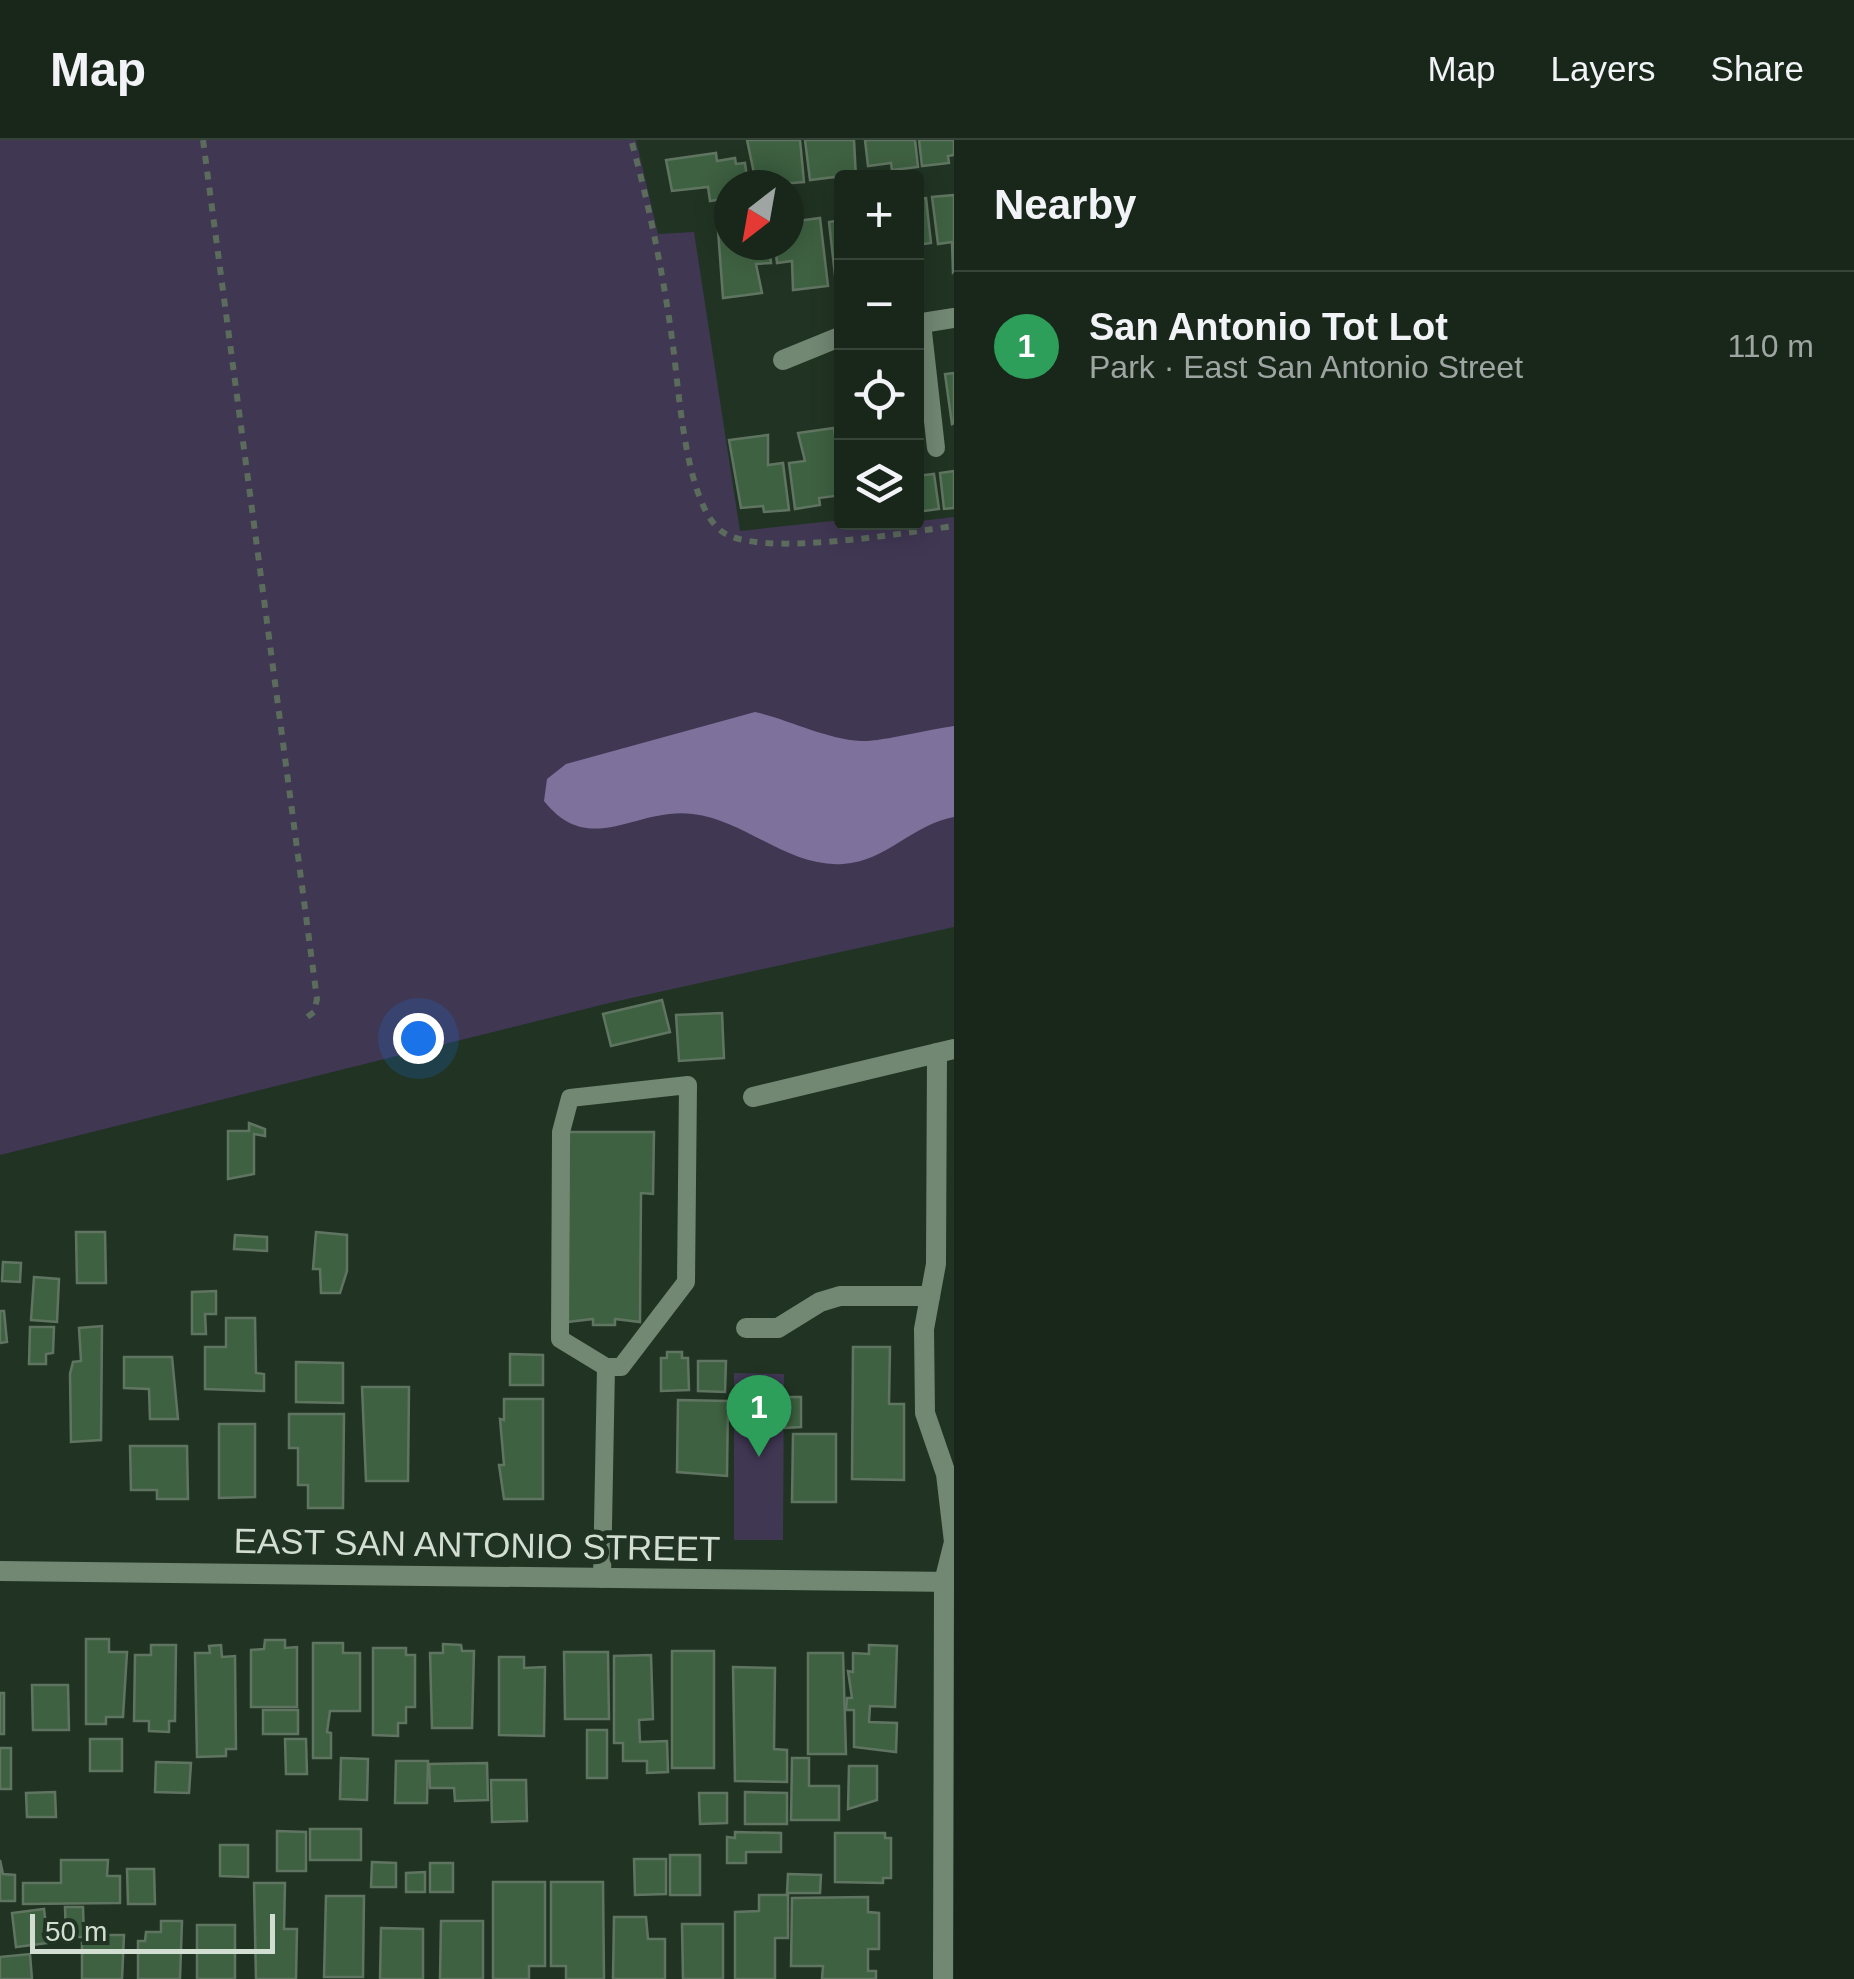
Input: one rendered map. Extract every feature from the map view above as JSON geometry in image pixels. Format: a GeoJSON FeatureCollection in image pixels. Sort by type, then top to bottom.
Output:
{"type":"FeatureCollection","features":[{"type":"Feature","properties":{"kind":"street"},"geometry":{"type":"LineString","coordinates":[[924,323],[954,318]]}},
{"type":"Feature","properties":{"kind":"street"},"geometry":{"type":"LineString","coordinates":[[782,360],[834,339]]}},
{"type":"Feature","properties":{"kind":"street"},"geometry":{"type":"LineString","coordinates":[[754,1097],[945,1052],[936,1264],[924,1328],[926,1413],[946,1474],[954,1542],[949,1582],[943,1979]]}},
{"type":"Feature","properties":{"kind":"street"},"geometry":{"type":"LineString","coordinates":[[746,1328],[778,1328],[820,1302],[840,1296],[930,1296]]}},
{"type":"Feature","properties":{"kind":"street","name":"EAST SAN ANTONIO STREET"},"geometry":{"type":"LineString","coordinates":[[0,1571],[949,1582]]}},
{"type":"Feature","properties":{"kind":"lane"},"geometry":{"type":"LineString","coordinates":[[923,350],[936,448]]}},
{"type":"Feature","properties":{"kind":"lane"},"geometry":{"type":"LineString","coordinates":[[688,1085],[686,1282],[621,1368],[606,1367],[560,1339],[561,1132],[570,1098],[688,1085]]}},
{"type":"Feature","properties":{"kind":"lane"},"geometry":{"type":"LineString","coordinates":[[602,1579],[606,1367]]}},
{"type":"Feature","properties":{"kind":"path"},"geometry":{"type":"LineString","coordinates":[[203,140],[318,1000],[314,1012],[306,1018]]}},
{"type":"Feature","properties":{"kind":"path"},"geometry":{"type":"LineString","coordinates":[[632,143],[648,202],[690,453],[702,501],[719,530],[742,541],[797,543],[954,526]]}},
{"type":"Feature","properties":{"kind":"shaded area"},"geometry":{"type":"Polygon","coordinates":[[[0,140],[636,140],[658,234],[694,232],[740,531],[834,521],[834,530],[924,530],[924,520],[954,517],[954,927],[609,1003],[0,1155],[0,140]]]}},
{"type":"Feature","properties":{"kind":"shaded area"},"geometry":{"type":"Polygon","coordinates":[[[755,712],[834,737],[861,741],[954,726],[954,817],[926,827],[873,856],[843,864],[804,859],[712,818],[672,814],[597,828],[561,818],[544,801],[547,779],[566,764],[755,712]]]}},
{"type":"Feature","properties":{"kind":"shaded area"},"geometry":{"type":"Polygon","coordinates":[[[734,1373],[784,1374],[783,1540],[734,1540],[734,1373]]]}},
{"type":"Feature","properties":{"kind":"building"},"geometry":{"type":"Polygon","coordinates":[[[747,140],[800,140],[803,170],[753,170],[747,140]]]}},
{"type":"Feature","properties":{"kind":"building"},"geometry":{"type":"Polygon","coordinates":[[[805,140],[854,140],[856,170],[834,170],[834,177],[810,180],[805,140]]]}},
{"type":"Feature","properties":{"kind":"building"},"geometry":{"type":"Polygon","coordinates":[[[865,140],[915,140],[918,167],[892,170],[891,163],[868,166],[865,140]]]}},
{"type":"Feature","properties":{"kind":"building"},"geometry":{"type":"Polygon","coordinates":[[[919,140],[954,140],[954,155],[948,156],[949,163],[922,166],[919,140]]]}},
{"type":"Feature","properties":{"kind":"building"},"geometry":{"type":"Polygon","coordinates":[[[716,153],[717,161],[735,158],[736,164],[745,163],[746,170],[714,170],[714,200],[710,201],[708,187],[672,191],[666,160],[716,153]]]}},
{"type":"Feature","properties":{"kind":"building"},"geometry":{"type":"Polygon","coordinates":[[[954,195],[953,272],[952,242],[938,244],[932,197],[954,195]]]}},
{"type":"Feature","properties":{"kind":"building"},"geometry":{"type":"Polygon","coordinates":[[[924,198],[931,243],[924,244],[924,198]]]}},
{"type":"Feature","properties":{"kind":"building"},"geometry":{"type":"Polygon","coordinates":[[[820,218],[828,286],[793,290],[792,261],[777,260],[804,260],[804,220],[820,218]]]}},
{"type":"Feature","properties":{"kind":"building"},"geometry":{"type":"Polygon","coordinates":[[[834,221],[834,266],[829,222],[834,221]]]}},
{"type":"Feature","properties":{"kind":"building"},"geometry":{"type":"Polygon","coordinates":[[[720,260],[771,260],[756,264],[762,293],[723,298],[720,260]]]}},
{"type":"Feature","properties":{"kind":"building"},"geometry":{"type":"Polygon","coordinates":[[[954,373],[954,423],[952,424],[945,374],[954,373]]]}},
{"type":"Feature","properties":{"kind":"building"},"geometry":{"type":"Polygon","coordinates":[[[834,428],[834,496],[819,498],[820,505],[795,509],[789,463],[805,461],[798,433],[834,428]]]}},
{"type":"Feature","properties":{"kind":"building"},"geometry":{"type":"Polygon","coordinates":[[[768,435],[768,465],[783,463],[789,510],[764,512],[763,506],[741,508],[729,440],[768,435]]]}},
{"type":"Feature","properties":{"kind":"building"},"geometry":{"type":"Polygon","coordinates":[[[954,471],[954,508],[944,509],[940,473],[954,471]]]}},
{"type":"Feature","properties":{"kind":"building"},"geometry":{"type":"Polygon","coordinates":[[[934,474],[939,509],[924,511],[924,475],[934,474]]]}},
{"type":"Feature","properties":{"kind":"building"},"geometry":{"type":"Polygon","coordinates":[[[662,1000],[670,1032],[611,1046],[603,1014],[662,1000]]]}},
{"type":"Feature","properties":{"kind":"building"},"geometry":{"type":"Polygon","coordinates":[[[722,1013],[724,1058],[679,1061],[676,1015],[722,1013]]]}},
{"type":"Feature","properties":{"kind":"building"},"geometry":{"type":"Polygon","coordinates":[[[249,1123],[265,1129],[265,1136],[254,1134],[254,1174],[228,1179],[228,1131],[249,1131],[249,1123]]]}},
{"type":"Feature","properties":{"kind":"building"},"geometry":{"type":"Polygon","coordinates":[[[569,1132],[654,1132],[653,1194],[641,1193],[640,1322],[567,1322],[569,1132]]]}},
{"type":"Feature","properties":{"kind":"building"},"geometry":{"type":"Polygon","coordinates":[[[76,1232],[105,1232],[106,1283],[77,1283],[76,1232]]]}},
{"type":"Feature","properties":{"kind":"building"},"geometry":{"type":"Polygon","coordinates":[[[316,1232],[347,1235],[347,1271],[340,1293],[321,1293],[320,1269],[313,1269],[316,1232]]]}},
{"type":"Feature","properties":{"kind":"building"},"geometry":{"type":"Polygon","coordinates":[[[235,1235],[267,1237],[267,1251],[234,1249],[235,1235]]]}},
{"type":"Feature","properties":{"kind":"building"},"geometry":{"type":"Polygon","coordinates":[[[3,1262],[21,1263],[20,1282],[2,1281],[3,1262]]]}},
{"type":"Feature","properties":{"kind":"building"},"geometry":{"type":"Polygon","coordinates":[[[34,1277],[59,1279],[57,1322],[31,1320],[34,1277]]]}},
{"type":"Feature","properties":{"kind":"building"},"geometry":{"type":"Polygon","coordinates":[[[216,1291],[216,1314],[205,1314],[206,1334],[192,1334],[192,1292],[216,1291]]]}},
{"type":"Feature","properties":{"kind":"building"},"geometry":{"type":"Polygon","coordinates":[[[0,1311],[4,1311],[7,1342],[0,1343],[0,1311]]]}},
{"type":"Feature","properties":{"kind":"building"},"geometry":{"type":"Polygon","coordinates":[[[226,1318],[255,1318],[256,1373],[264,1374],[264,1391],[205,1389],[205,1347],[226,1347],[226,1318]]]}},
{"type":"Feature","properties":{"kind":"building"},"geometry":{"type":"Polygon","coordinates":[[[102,1326],[101,1440],[71,1442],[70,1374],[73,1362],[81,1361],[79,1328],[102,1326]]]}},
{"type":"Feature","properties":{"kind":"building"},"geometry":{"type":"Polygon","coordinates":[[[30,1327],[54,1327],[53,1353],[46,1354],[46,1364],[29,1364],[30,1327]]]}},
{"type":"Feature","properties":{"kind":"building"},"geometry":{"type":"Polygon","coordinates":[[[853,1347],[890,1347],[889,1404],[904,1404],[904,1480],[852,1479],[853,1347]]]}},
{"type":"Feature","properties":{"kind":"building"},"geometry":{"type":"Polygon","coordinates":[[[667,1352],[682,1352],[682,1358],[688,1358],[689,1390],[661,1391],[661,1358],[667,1358],[667,1352]]]}},
{"type":"Feature","properties":{"kind":"building"},"geometry":{"type":"Polygon","coordinates":[[[510,1354],[543,1355],[543,1385],[510,1385],[510,1354]]]}},
{"type":"Feature","properties":{"kind":"building"},"geometry":{"type":"Polygon","coordinates":[[[124,1357],[172,1357],[178,1419],[150,1419],[149,1389],[124,1388],[124,1357]]]}},
{"type":"Feature","properties":{"kind":"building"},"geometry":{"type":"Polygon","coordinates":[[[698,1361],[726,1361],[725,1392],[698,1391],[698,1361]]]}},
{"type":"Feature","properties":{"kind":"building"},"geometry":{"type":"Polygon","coordinates":[[[296,1362],[343,1363],[343,1403],[296,1402],[296,1362]]]}},
{"type":"Feature","properties":{"kind":"building"},"geometry":{"type":"Polygon","coordinates":[[[362,1387],[409,1387],[408,1481],[366,1481],[362,1387]]]}},
{"type":"Feature","properties":{"kind":"building"},"geometry":{"type":"Polygon","coordinates":[[[785,1397],[801,1397],[801,1427],[785,1428],[785,1397]]]}},
{"type":"Feature","properties":{"kind":"building"},"geometry":{"type":"Polygon","coordinates":[[[504,1399],[543,1399],[543,1499],[504,1499],[499,1465],[504,1465],[500,1419],[504,1420],[504,1399]]]}},
{"type":"Feature","properties":{"kind":"building"},"geometry":{"type":"Polygon","coordinates":[[[678,1400],[728,1401],[727,1476],[677,1472],[678,1400]]]}},
{"type":"Feature","properties":{"kind":"building"},"geometry":{"type":"Polygon","coordinates":[[[289,1414],[344,1414],[343,1508],[308,1508],[308,1485],[298,1485],[298,1448],[289,1448],[289,1414]]]}},
{"type":"Feature","properties":{"kind":"building"},"geometry":{"type":"Polygon","coordinates":[[[219,1424],[255,1424],[255,1497],[219,1498],[219,1424]]]}},
{"type":"Feature","properties":{"kind":"building"},"geometry":{"type":"Polygon","coordinates":[[[793,1434],[836,1434],[836,1502],[792,1502],[793,1434]]]}},
{"type":"Feature","properties":{"kind":"building"},"geometry":{"type":"Polygon","coordinates":[[[130,1446],[187,1446],[188,1499],[157,1499],[157,1490],[131,1490],[130,1446]]]}},
{"type":"Feature","properties":{"kind":"building"},"geometry":{"type":"Polygon","coordinates":[[[86,1639],[109,1639],[109,1652],[127,1652],[123,1717],[106,1717],[106,1724],[86,1724],[86,1639]]]}},
{"type":"Feature","properties":{"kind":"building"},"geometry":{"type":"Polygon","coordinates":[[[265,1640],[285,1640],[285,1648],[297,1647],[297,1707],[251,1707],[251,1650],[264,1649],[265,1640]]]}},
{"type":"Feature","properties":{"kind":"building"},"geometry":{"type":"Polygon","coordinates":[[[313,1643],[343,1643],[343,1653],[360,1653],[360,1711],[330,1711],[327,1732],[331,1733],[331,1758],[313,1758],[313,1643]]]}},
{"type":"Feature","properties":{"kind":"building"},"geometry":{"type":"Polygon","coordinates":[[[443,1644],[474,1651],[472,1728],[432,1728],[430,1653],[443,1653],[443,1644]]]}},
{"type":"Feature","properties":{"kind":"building"},"geometry":{"type":"Polygon","coordinates":[[[151,1645],[176,1645],[175,1721],[169,1721],[169,1732],[149,1731],[149,1721],[134,1721],[135,1655],[151,1655],[151,1645]]]}},
{"type":"Feature","properties":{"kind":"building"},"geometry":{"type":"Polygon","coordinates":[[[221,1645],[222,1657],[235,1656],[236,1749],[226,1749],[226,1756],[197,1757],[195,1653],[210,1653],[209,1646],[221,1645]]]}},
{"type":"Feature","properties":{"kind":"building"},"geometry":{"type":"Polygon","coordinates":[[[869,1645],[897,1646],[895,1707],[870,1706],[869,1722],[897,1723],[896,1752],[854,1747],[854,1710],[846,1710],[847,1698],[852,1698],[848,1671],[853,1672],[853,1653],[869,1654],[869,1645]]]}},
{"type":"Feature","properties":{"kind":"building"},"geometry":{"type":"Polygon","coordinates":[[[373,1648],[406,1648],[406,1655],[415,1655],[415,1707],[406,1707],[406,1723],[398,1723],[398,1736],[373,1735],[373,1648]]]}},
{"type":"Feature","properties":{"kind":"building"},"geometry":{"type":"Polygon","coordinates":[[[672,1651],[714,1651],[714,1768],[672,1768],[672,1651]]]}},
{"type":"Feature","properties":{"kind":"building"},"geometry":{"type":"Polygon","coordinates":[[[564,1652],[608,1652],[609,1719],[565,1719],[564,1652]]]}},
{"type":"Feature","properties":{"kind":"building"},"geometry":{"type":"Polygon","coordinates":[[[808,1653],[843,1653],[846,1754],[808,1754],[808,1653]]]}},
{"type":"Feature","properties":{"kind":"building"},"geometry":{"type":"Polygon","coordinates":[[[651,1655],[653,1719],[639,1720],[640,1742],[667,1741],[668,1772],[647,1773],[647,1761],[623,1761],[623,1743],[614,1743],[614,1656],[651,1655]]]}},
{"type":"Feature","properties":{"kind":"building"},"geometry":{"type":"Polygon","coordinates":[[[499,1657],[524,1657],[524,1668],[545,1667],[544,1736],[499,1735],[499,1657]]]}},
{"type":"Feature","properties":{"kind":"building"},"geometry":{"type":"Polygon","coordinates":[[[733,1667],[775,1668],[774,1749],[787,1750],[787,1782],[735,1781],[733,1667]]]}},
{"type":"Feature","properties":{"kind":"building"},"geometry":{"type":"Polygon","coordinates":[[[32,1685],[68,1685],[69,1730],[33,1730],[32,1685]]]}},
{"type":"Feature","properties":{"kind":"building"},"geometry":{"type":"Polygon","coordinates":[[[0,1693],[4,1693],[4,1734],[0,1734],[0,1693]]]}},
{"type":"Feature","properties":{"kind":"building"},"geometry":{"type":"Polygon","coordinates":[[[263,1710],[298,1710],[298,1734],[263,1734],[263,1710]]]}},
{"type":"Feature","properties":{"kind":"building"},"geometry":{"type":"Polygon","coordinates":[[[587,1730],[607,1730],[607,1778],[587,1778],[587,1730]]]}},
{"type":"Feature","properties":{"kind":"building"},"geometry":{"type":"Polygon","coordinates":[[[90,1739],[122,1739],[122,1771],[90,1771],[90,1739]]]}},
{"type":"Feature","properties":{"kind":"building"},"geometry":{"type":"Polygon","coordinates":[[[285,1739],[306,1739],[307,1774],[286,1774],[285,1739]]]}},
{"type":"Feature","properties":{"kind":"building"},"geometry":{"type":"Polygon","coordinates":[[[0,1748],[11,1748],[11,1789],[0,1789],[0,1748]]]}},
{"type":"Feature","properties":{"kind":"building"},"geometry":{"type":"Polygon","coordinates":[[[341,1758],[368,1759],[367,1800],[340,1799],[341,1758]]]}},
{"type":"Feature","properties":{"kind":"building"},"geometry":{"type":"Polygon","coordinates":[[[792,1758],[809,1758],[809,1786],[839,1786],[839,1820],[791,1820],[792,1758]]]}},
{"type":"Feature","properties":{"kind":"building"},"geometry":{"type":"Polygon","coordinates":[[[396,1761],[428,1761],[427,1803],[395,1803],[396,1761]]]}},
{"type":"Feature","properties":{"kind":"building"},"geometry":{"type":"Polygon","coordinates":[[[156,1762],[191,1763],[189,1793],[155,1792],[156,1762]]]}},
{"type":"Feature","properties":{"kind":"building"},"geometry":{"type":"Polygon","coordinates":[[[487,1763],[488,1800],[455,1801],[454,1788],[430,1788],[429,1764],[487,1763]]]}},
{"type":"Feature","properties":{"kind":"building"},"geometry":{"type":"Polygon","coordinates":[[[849,1766],[877,1766],[877,1800],[848,1809],[849,1766]]]}},
{"type":"Feature","properties":{"kind":"building"},"geometry":{"type":"Polygon","coordinates":[[[491,1780],[526,1780],[527,1821],[492,1822],[491,1780]]]}},
{"type":"Feature","properties":{"kind":"building"},"geometry":{"type":"Polygon","coordinates":[[[55,1792],[56,1817],[27,1817],[26,1793],[55,1792]]]}},
{"type":"Feature","properties":{"kind":"building"},"geometry":{"type":"Polygon","coordinates":[[[745,1792],[787,1793],[787,1824],[745,1824],[745,1792]]]}},
{"type":"Feature","properties":{"kind":"building"},"geometry":{"type":"Polygon","coordinates":[[[699,1793],[727,1793],[727,1823],[700,1824],[699,1793]]]}},
{"type":"Feature","properties":{"kind":"building"},"geometry":{"type":"Polygon","coordinates":[[[310,1829],[361,1829],[361,1860],[310,1860],[310,1829]]]}},
{"type":"Feature","properties":{"kind":"building"},"geometry":{"type":"Polygon","coordinates":[[[277,1831],[306,1832],[306,1871],[277,1871],[277,1831]]]}},
{"type":"Feature","properties":{"kind":"building"},"geometry":{"type":"Polygon","coordinates":[[[735,1832],[781,1833],[781,1852],[746,1852],[746,1863],[727,1863],[727,1837],[735,1838],[735,1832]]]}},
{"type":"Feature","properties":{"kind":"building"},"geometry":{"type":"Polygon","coordinates":[[[835,1833],[885,1833],[885,1838],[891,1838],[891,1878],[883,1878],[883,1883],[835,1882],[835,1833]]]}},
{"type":"Feature","properties":{"kind":"building"},"geometry":{"type":"Polygon","coordinates":[[[220,1845],[248,1845],[248,1877],[220,1876],[220,1845]]]}},
{"type":"Feature","properties":{"kind":"building"},"geometry":{"type":"Polygon","coordinates":[[[670,1855],[700,1855],[700,1895],[670,1895],[670,1855]]]}},
{"type":"Feature","properties":{"kind":"building"},"geometry":{"type":"Polygon","coordinates":[[[634,1859],[666,1859],[666,1894],[635,1895],[634,1859]]]}},
{"type":"Feature","properties":{"kind":"building"},"geometry":{"type":"Polygon","coordinates":[[[0,1860],[3,1874],[15,1875],[15,1901],[0,1901],[0,1860]]]}},
{"type":"Feature","properties":{"kind":"building"},"geometry":{"type":"Polygon","coordinates":[[[61,1860],[108,1860],[107,1876],[120,1876],[120,1903],[23,1904],[23,1883],[61,1883],[61,1860]]]}},
{"type":"Feature","properties":{"kind":"building"},"geometry":{"type":"Polygon","coordinates":[[[372,1862],[396,1863],[396,1887],[371,1887],[372,1862]]]}},
{"type":"Feature","properties":{"kind":"building"},"geometry":{"type":"Polygon","coordinates":[[[430,1863],[453,1863],[453,1892],[430,1892],[430,1863]]]}},
{"type":"Feature","properties":{"kind":"building"},"geometry":{"type":"Polygon","coordinates":[[[127,1869],[154,1869],[155,1904],[128,1904],[127,1869]]]}},
{"type":"Feature","properties":{"kind":"building"},"geometry":{"type":"Polygon","coordinates":[[[425,1872],[425,1892],[406,1892],[406,1873],[425,1872]]]}},
{"type":"Feature","properties":{"kind":"building"},"geometry":{"type":"Polygon","coordinates":[[[788,1874],[821,1875],[820,1893],[787,1893],[788,1874]]]}},
{"type":"Feature","properties":{"kind":"building"},"geometry":{"type":"Polygon","coordinates":[[[493,1882],[545,1882],[545,1966],[529,1966],[529,1979],[493,1979],[493,1882]]]}},
{"type":"Feature","properties":{"kind":"building"},"geometry":{"type":"Polygon","coordinates":[[[551,1882],[603,1882],[604,1979],[566,1979],[566,1966],[551,1966],[551,1882]]]}},
{"type":"Feature","properties":{"kind":"building"},"geometry":{"type":"Polygon","coordinates":[[[254,1883],[285,1883],[284,1929],[297,1929],[296,1979],[256,1979],[254,1883]]]}},
{"type":"Feature","properties":{"kind":"building"},"geometry":{"type":"Polygon","coordinates":[[[759,1895],[788,1895],[788,1938],[775,1938],[775,1979],[735,1979],[735,1912],[759,1911],[759,1895]]]}},
{"type":"Feature","properties":{"kind":"building"},"geometry":{"type":"Polygon","coordinates":[[[326,1896],[364,1896],[363,1977],[324,1977],[326,1896]]]}},
{"type":"Feature","properties":{"kind":"building"},"geometry":{"type":"Polygon","coordinates":[[[868,1897],[868,1912],[879,1913],[879,1949],[868,1949],[868,1971],[876,1971],[876,1979],[822,1979],[823,1966],[791,1966],[792,1898],[868,1897]]]}},
{"type":"Feature","properties":{"kind":"building"},"geometry":{"type":"Polygon","coordinates":[[[65,1907],[83,1907],[84,1937],[66,1937],[65,1907]]]}},
{"type":"Feature","properties":{"kind":"building"},"geometry":{"type":"Polygon","coordinates":[[[44,1909],[48,1943],[16,1947],[12,1913],[44,1909]]]}},
{"type":"Feature","properties":{"kind":"building"},"geometry":{"type":"Polygon","coordinates":[[[614,1917],[646,1917],[648,1939],[665,1939],[665,1979],[613,1979],[614,1917]]]}},
{"type":"Feature","properties":{"kind":"building"},"geometry":{"type":"Polygon","coordinates":[[[161,1921],[182,1921],[180,1979],[138,1979],[138,1941],[145,1941],[146,1932],[161,1932],[161,1921]]]}},
{"type":"Feature","properties":{"kind":"building"},"geometry":{"type":"Polygon","coordinates":[[[441,1921],[483,1921],[483,1979],[440,1979],[441,1921]]]}},
{"type":"Feature","properties":{"kind":"building"},"geometry":{"type":"Polygon","coordinates":[[[682,1924],[723,1924],[723,1979],[683,1979],[682,1924]]]}},
{"type":"Feature","properties":{"kind":"building"},"geometry":{"type":"Polygon","coordinates":[[[197,1925],[235,1925],[235,1979],[197,1979],[197,1925]]]}},
{"type":"Feature","properties":{"kind":"building"},"geometry":{"type":"Polygon","coordinates":[[[381,1928],[423,1929],[423,1979],[380,1979],[381,1928]]]}},
{"type":"Feature","properties":{"kind":"building"},"geometry":{"type":"Polygon","coordinates":[[[93,1935],[124,1935],[122,1979],[82,1979],[82,1943],[93,1943],[93,1935]]]}},
{"type":"Feature","properties":{"kind":"building"},"geometry":{"type":"Polygon","coordinates":[[[30,1954],[32,1979],[0,1979],[0,1957],[30,1954]]]}},
{"type":"Feature","properties":{"kind":"place","name":"San Antonio Tot Lot"},"geometry":{"type":"Point","coordinates":[759,1457]}}]}
